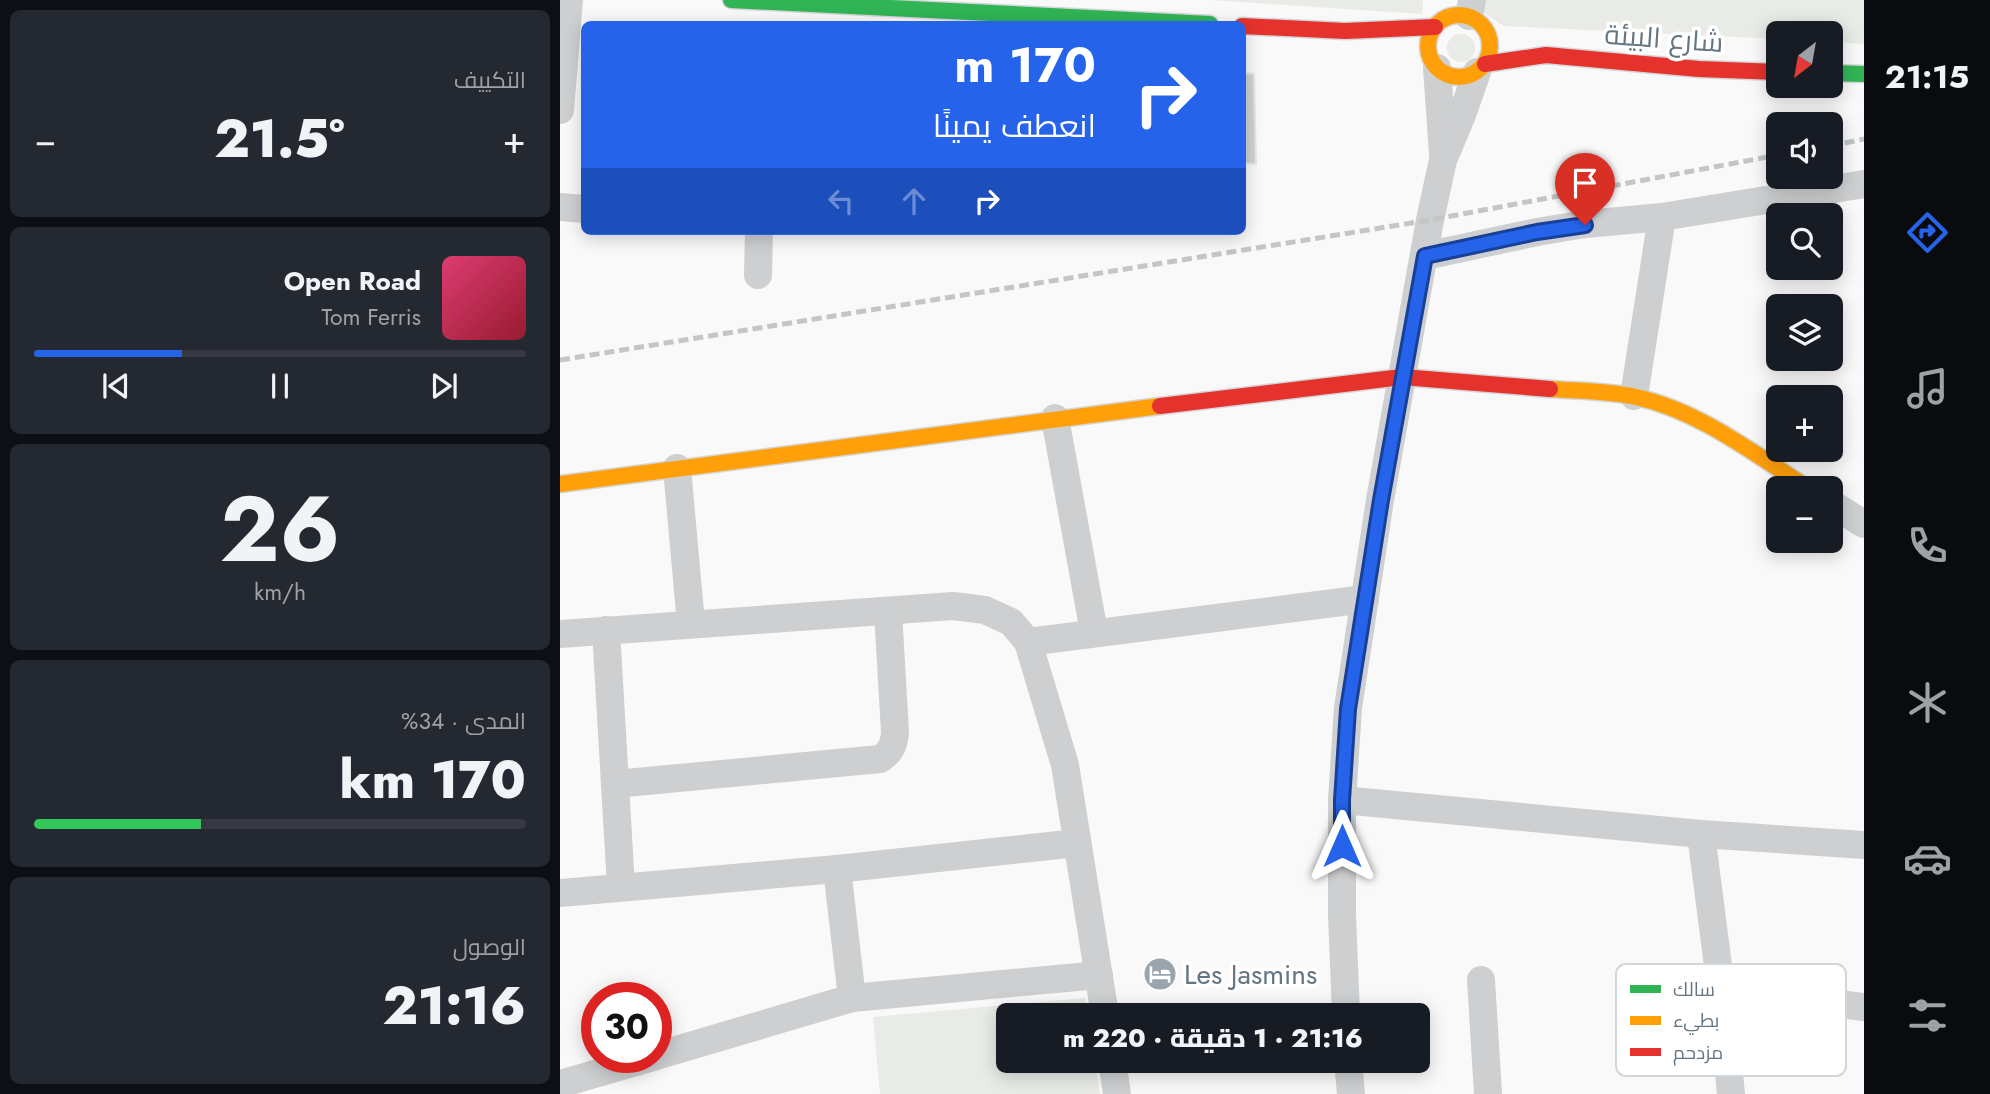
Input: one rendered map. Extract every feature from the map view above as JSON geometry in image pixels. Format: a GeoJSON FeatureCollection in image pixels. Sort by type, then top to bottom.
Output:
{"type":"FeatureCollection","features":[{"type":"Feature","properties":{"kind":"main road"},"geometry":{"type":"LineString","coordinates":[[731,0],[768,13],[1089,21]]}},
{"type":"Feature","properties":{"kind":"main road"},"geometry":{"type":"LineString","coordinates":[[1410,53],[1434,63],[1446,74],[1456,78],[1467,76],[1481,68],[1491,49],[1476,17],[1456,15],[1444,19],[1435,27],[1429,37],[1428,49],[1434,63]]}},
{"type":"Feature","properties":{"kind":"main road","name":"شارع البيئة"},"geometry":{"type":"LineString","coordinates":[[1476,17],[1546,55]]}},
{"type":"Feature","properties":{"kind":"main road"},"geometry":{"type":"LineString","coordinates":[[1246,26],[1345,31],[1435,27]]}},
{"type":"Feature","properties":{"kind":"main road"},"geometry":{"type":"LineString","coordinates":[[1345,31],[1378,44]]}},
{"type":"Feature","properties":{"kind":"main road","name":"شارع البيئة"},"geometry":{"type":"LineString","coordinates":[[1481,68],[1546,55],[1699,69],[1766,72]]}},
{"type":"Feature","properties":{"kind":"main road"},"geometry":{"type":"LineString","coordinates":[[1843,73],[1864,74]]}},
{"type":"Feature","properties":{"kind":"main road"},"geometry":{"type":"LineString","coordinates":[[560,484],[1055,418],[1402,377],[1634,396],[1690,415],[1789,476]]}},
{"type":"Feature","properties":{"kind":"street"},"geometry":{"type":"LineString","coordinates":[[560,110],[569,0]]}},
{"type":"Feature","properties":{"kind":"street"},"geometry":{"type":"LineString","coordinates":[[1434,63],[1443,160]]}},
{"type":"Feature","properties":{"kind":"street"},"geometry":{"type":"LineString","coordinates":[[1346,1003],[1342,800],[1348,709],[1430,220],[1443,160],[1481,68]]}},
{"type":"Feature","properties":{"kind":"street"},"geometry":{"type":"LineString","coordinates":[[1425,256],[1537,232],[1662,217],[1864,184]]}},
{"type":"Feature","properties":{"kind":"street"},"geometry":{"type":"LineString","coordinates":[[560,207],[581,208]]}},
{"type":"Feature","properties":{"kind":"street"},"geometry":{"type":"LineString","coordinates":[[1634,396],[1662,217]]}},
{"type":"Feature","properties":{"kind":"street"},"geometry":{"type":"LineString","coordinates":[[758,275],[760,235]]}},
{"type":"Feature","properties":{"kind":"street"},"geometry":{"type":"LineString","coordinates":[[1055,418],[1094,632]]}},
{"type":"Feature","properties":{"kind":"street"},"geometry":{"type":"LineString","coordinates":[[677,468],[691,625]]}},
{"type":"Feature","properties":{"kind":"street"},"geometry":{"type":"LineString","coordinates":[[1843,511],[1864,524]]}},
{"type":"Feature","properties":{"kind":"street"},"geometry":{"type":"LineString","coordinates":[[1028,642],[1365,599]]}},
{"type":"Feature","properties":{"kind":"street"},"geometry":{"type":"LineString","coordinates":[[560,634],[953,606],[985,610],[1011,622],[1028,642],[1065,765],[1103,1003]]}},
{"type":"Feature","properties":{"kind":"street"},"geometry":{"type":"LineString","coordinates":[[615,784],[880,759],[894,743],[895,732],[888,611]]}},
{"type":"Feature","properties":{"kind":"street"},"geometry":{"type":"LineString","coordinates":[[607,630],[621,887]]}},
{"type":"Feature","properties":{"kind":"street"},"geometry":{"type":"LineString","coordinates":[[1342,800],[1701,834],[1864,845]]}},
{"type":"Feature","properties":{"kind":"street"},"geometry":{"type":"LineString","coordinates":[[1701,834],[1718,964]]}},
{"type":"Feature","properties":{"kind":"street"},"geometry":{"type":"LineString","coordinates":[[560,893],[837,869],[1077,843]]}},
{"type":"Feature","properties":{"kind":"street"},"geometry":{"type":"LineString","coordinates":[[837,869],[852,998]]}},
{"type":"Feature","properties":{"kind":"street"},"geometry":{"type":"LineString","coordinates":[[672,1051],[852,998],[1099,975]]}},
{"type":"Feature","properties":{"kind":"street"},"geometry":{"type":"LineString","coordinates":[[1481,980],[1488,1094]]}},
{"type":"Feature","properties":{"kind":"street"},"geometry":{"type":"LineString","coordinates":[[1846,1005],[1864,1007]]}},
{"type":"Feature","properties":{"kind":"street"},"geometry":{"type":"LineString","coordinates":[[577,1085],[609,1073]]}},
{"type":"Feature","properties":{"kind":"street"},"geometry":{"type":"LineString","coordinates":[[1114,1073],[1117,1094]]}},
{"type":"Feature","properties":{"kind":"street"},"geometry":{"type":"LineString","coordinates":[[1349,1073],[1351,1094]]}},
{"type":"Feature","properties":{"kind":"street"},"geometry":{"type":"LineString","coordinates":[[1729,1076],[1731,1094]]}},
{"type":"Feature","properties":{"kind":"shaded area"},"geometry":{"type":"Polygon","coordinates":[[[1211,0],[1423,0],[1422,14],[1211,0]]]}},
{"type":"Feature","properties":{"kind":"shaded area"},"geometry":{"type":"Polygon","coordinates":[[[1467,0],[1864,0],[1864,44],[1843,43],[1843,21],[1766,21],[1766,38],[1503,26],[1467,0]]]}},
{"type":"Feature","properties":{"kind":"shaded area"},"geometry":{"type":"Polygon","coordinates":[[[1461,34],[1471,38],[1475,48],[1471,58],[1461,62],[1451,58],[1447,48],[1451,38],[1461,34]]]}},
{"type":"Feature","properties":{"kind":"shaded area"},"geometry":{"type":"Polygon","coordinates":[[[1085,998],[1086,1003],[1029,1003],[1085,998]]]}},
{"type":"Feature","properties":{"kind":"shaded area"},"geometry":{"type":"Polygon","coordinates":[[[996,1006],[996,1073],[1097,1073],[1100,1094],[880,1094],[873,1017],[996,1006]]]}},
{"type":"Feature","properties":{"kind":"building"},"geometry":{"type":"Polygon","coordinates":[[[1246,73],[1254,74],[1256,164],[1246,163],[1246,73]]]}},
{"type":"Feature","properties":{"kind":"railway"},"geometry":{"type":"LineString","coordinates":[[1843,143],[1864,139]]}},
{"type":"Feature","properties":{"kind":"railway"},"geometry":{"type":"LineString","coordinates":[[560,360],[1430,220],[1766,157]]}},
{"type":"Feature","properties":{"kind":"traffic: fast"},"geometry":{"type":"LineString","coordinates":[[731,0],[1150,21]]}},
{"type":"Feature","properties":{"kind":"traffic: fast"},"geometry":{"type":"LineString","coordinates":[[1843,73],[1864,74]]}},
{"type":"Feature","properties":{"kind":"traffic: slow"},"geometry":{"type":"LineString","coordinates":[[1459,15],[1471,17],[1481,24],[1488,34],[1490,46],[1488,58],[1481,68],[1471,75],[1459,77],[1447,75],[1437,68],[1430,58],[1428,46],[1430,34],[1437,24],[1447,17],[1459,15]]}},
{"type":"Feature","properties":{"kind":"traffic: slow"},"geometry":{"type":"LineString","coordinates":[[1550,389],[1615,394],[1660,404],[1682,412],[1726,435],[1789,476]]}},
{"type":"Feature","properties":{"kind":"traffic: slow"},"geometry":{"type":"LineString","coordinates":[[560,484],[1160,406]]}},
{"type":"Feature","properties":{"kind":"traffic: jam"},"geometry":{"type":"LineString","coordinates":[[1246,26],[1345,31],[1435,27]]}},
{"type":"Feature","properties":{"kind":"traffic: jam"},"geometry":{"type":"LineString","coordinates":[[1485,64],[1546,55],[1699,69],[1766,72]]}},
{"type":"Feature","properties":{"kind":"traffic: jam"},"geometry":{"type":"LineString","coordinates":[[1160,406],[1402,377],[1550,389]]}},
{"type":"Feature","properties":{"kind":"place","name":"Les Jasmins"},"geometry":{"type":"Point","coordinates":[1160,974]}},
{"type":"Feature","properties":{"kind":"route"},"geometry":{"type":"LineString","coordinates":[[1342,846],[1348,709],[1405,356],[1425,256],[1537,232],[1585,225]]}}]}
